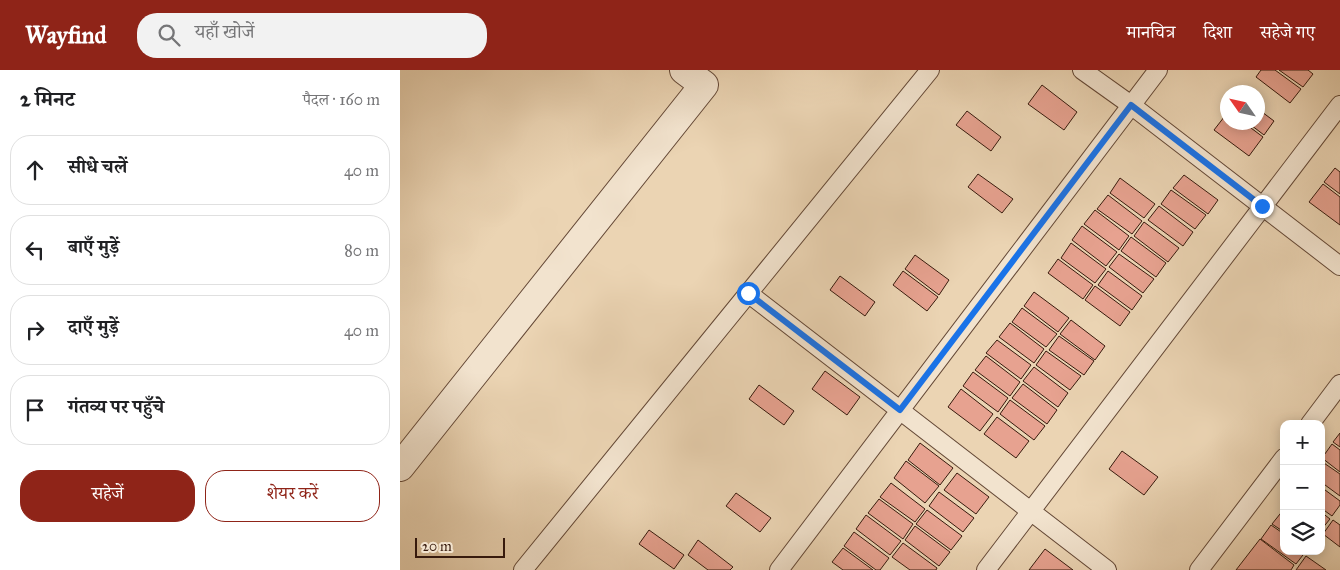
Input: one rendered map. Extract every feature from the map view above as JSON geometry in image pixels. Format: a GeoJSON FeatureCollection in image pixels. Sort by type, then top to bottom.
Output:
{"type":"FeatureCollection","features":[{"type":"Feature","properties":{"kind":"street"},"geometry":{"type":"LineString","coordinates":[[400,467],[701,75]]}},
{"type":"Feature","properties":{"kind":"lane"},"geometry":{"type":"LineString","coordinates":[[522,570],[930,70]]}},
{"type":"Feature","properties":{"kind":"lane"},"geometry":{"type":"LineString","coordinates":[[1082,70],[1131,105],[1340,266]]}},
{"type":"Feature","properties":{"kind":"lane"},"geometry":{"type":"LineString","coordinates":[[779,570],[1158,70]]}},
{"type":"Feature","properties":{"kind":"lane"},"geometry":{"type":"LineString","coordinates":[[986,570],[1340,105]]}},
{"type":"Feature","properties":{"kind":"lane"},"geometry":{"type":"LineString","coordinates":[[748,293],[1107,570]]}},
{"type":"Feature","properties":{"kind":"lane"},"geometry":{"type":"LineString","coordinates":[[1313,420],[1340,384]]}},
{"type":"Feature","properties":{"kind":"lane"},"geometry":{"type":"LineString","coordinates":[[1199,570],[1280,463]]}},
{"type":"Feature","properties":{"kind":"building"},"geometry":{"type":"Polygon","coordinates":[[[1261,70],[1275,70],[1301,89],[1290,103],[1256,77],[1261,70]]]}},
{"type":"Feature","properties":{"kind":"building"},"geometry":{"type":"Polygon","coordinates":[[[1279,70],[1308,70],[1313,74],[1303,87],[1279,70]]]}},
{"type":"Feature","properties":{"kind":"building"},"geometry":{"type":"Polygon","coordinates":[[[1042,85],[1077,112],[1064,130],[1028,104],[1042,85]]]}},
{"type":"Feature","properties":{"kind":"building"},"geometry":{"type":"Polygon","coordinates":[[[967,111],[1001,137],[991,151],[956,125],[967,111]]]}},
{"type":"Feature","properties":{"kind":"building"},"geometry":{"type":"Polygon","coordinates":[[[1265,114],[1274,121],[1264,135],[1257,130],[1265,130],[1265,114]]]}},
{"type":"Feature","properties":{"kind":"building"},"geometry":{"type":"Polygon","coordinates":[[[1220,122],[1220,130],[1254,130],[1263,137],[1249,156],[1214,130],[1220,122]]]}},
{"type":"Feature","properties":{"kind":"building"},"geometry":{"type":"Polygon","coordinates":[[[1335,168],[1340,172],[1340,194],[1324,182],[1335,168]]]}},
{"type":"Feature","properties":{"kind":"building"},"geometry":{"type":"Polygon","coordinates":[[[978,174],[1013,199],[1002,213],[968,187],[978,174]]]}},
{"type":"Feature","properties":{"kind":"building"},"geometry":{"type":"Polygon","coordinates":[[[1184,175],[1218,200],[1208,214],[1173,188],[1184,175]]]}},
{"type":"Feature","properties":{"kind":"building"},"geometry":{"type":"Polygon","coordinates":[[[1120,178],[1155,204],[1144,218],[1110,193],[1120,178]]]}},
{"type":"Feature","properties":{"kind":"building"},"geometry":{"type":"Polygon","coordinates":[[[1323,184],[1340,197],[1340,225],[1309,202],[1323,184]]]}},
{"type":"Feature","properties":{"kind":"building"},"geometry":{"type":"Polygon","coordinates":[[[1171,190],[1206,215],[1195,229],[1161,204],[1171,190]]]}},
{"type":"Feature","properties":{"kind":"building"},"geometry":{"type":"Polygon","coordinates":[[[1108,195],[1142,221],[1132,234],[1097,209],[1108,195]]]}},
{"type":"Feature","properties":{"kind":"building"},"geometry":{"type":"Polygon","coordinates":[[[1159,206],[1193,232],[1183,246],[1148,220],[1159,206]]]}},
{"type":"Feature","properties":{"kind":"building"},"geometry":{"type":"Polygon","coordinates":[[[1095,210],[1129,236],[1119,250],[1084,224],[1095,210]]]}},
{"type":"Feature","properties":{"kind":"building"},"geometry":{"type":"Polygon","coordinates":[[[1144,222],[1179,248],[1168,262],[1134,236],[1144,222]]]}},
{"type":"Feature","properties":{"kind":"building"},"geometry":{"type":"Polygon","coordinates":[[[1082,226],[1117,252],[1106,266],[1072,240],[1082,226]]]}},
{"type":"Feature","properties":{"kind":"building"},"geometry":{"type":"Polygon","coordinates":[[[1131,237],[1166,263],[1156,277],[1121,251],[1131,237]]]}},
{"type":"Feature","properties":{"kind":"building"},"geometry":{"type":"Polygon","coordinates":[[[1071,243],[1106,269],[1095,283],[1061,258],[1071,243]]]}},
{"type":"Feature","properties":{"kind":"building"},"geometry":{"type":"Polygon","coordinates":[[[1119,254],[1154,279],[1143,293],[1109,267],[1119,254]]]}},
{"type":"Feature","properties":{"kind":"building"},"geometry":{"type":"Polygon","coordinates":[[[915,255],[949,280],[939,295],[905,269],[915,255]]]}},
{"type":"Feature","properties":{"kind":"building"},"geometry":{"type":"Polygon","coordinates":[[[1058,259],[1093,285],[1083,299],[1048,273],[1058,259]]]}},
{"type":"Feature","properties":{"kind":"building"},"geometry":{"type":"Polygon","coordinates":[[[903,271],[938,297],[927,311],[893,285],[903,271]]]}},
{"type":"Feature","properties":{"kind":"building"},"geometry":{"type":"Polygon","coordinates":[[[1108,271],[1142,296],[1132,310],[1098,285],[1108,271]]]}},
{"type":"Feature","properties":{"kind":"building"},"geometry":{"type":"Polygon","coordinates":[[[840,276],[875,302],[865,316],[830,290],[840,276]]]}},
{"type":"Feature","properties":{"kind":"building"},"geometry":{"type":"Polygon","coordinates":[[[1095,286],[1130,312],[1120,326],[1085,300],[1095,286]]]}},
{"type":"Feature","properties":{"kind":"building"},"geometry":{"type":"Polygon","coordinates":[[[1034,292],[1069,318],[1058,332],[1024,306],[1034,292]]]}},
{"type":"Feature","properties":{"kind":"building"},"geometry":{"type":"Polygon","coordinates":[[[1022,308],[1057,334],[1046,347],[1012,322],[1022,308]]]}},
{"type":"Feature","properties":{"kind":"building"},"geometry":{"type":"Polygon","coordinates":[[[1071,320],[1105,346],[1095,360],[1060,334],[1071,320]]]}},
{"type":"Feature","properties":{"kind":"building"},"geometry":{"type":"Polygon","coordinates":[[[1010,323],[1044,349],[1034,363],[999,337],[1010,323]]]}},
{"type":"Feature","properties":{"kind":"building"},"geometry":{"type":"Polygon","coordinates":[[[1059,336],[1094,361],[1084,375],[1049,350],[1059,336]]]}},
{"type":"Feature","properties":{"kind":"building"},"geometry":{"type":"Polygon","coordinates":[[[997,340],[1031,365],[1021,379],[986,353],[997,340]]]}},
{"type":"Feature","properties":{"kind":"building"},"geometry":{"type":"Polygon","coordinates":[[[1046,351],[1081,376],[1070,390],[1036,365],[1046,351]]]}},
{"type":"Feature","properties":{"kind":"building"},"geometry":{"type":"Polygon","coordinates":[[[986,356],[1020,382],[1010,396],[975,370],[986,356]]]}},
{"type":"Feature","properties":{"kind":"building"},"geometry":{"type":"Polygon","coordinates":[[[1034,367],[1068,393],[1058,407],[1023,381],[1034,367]]]}},
{"type":"Feature","properties":{"kind":"building"},"geometry":{"type":"Polygon","coordinates":[[[825,371],[860,397],[847,415],[812,389],[825,371]]]}},
{"type":"Feature","properties":{"kind":"building"},"geometry":{"type":"Polygon","coordinates":[[[973,372],[1008,398],[998,412],[963,386],[973,372]]]}},
{"type":"Feature","properties":{"kind":"building"},"geometry":{"type":"Polygon","coordinates":[[[1023,384],[1057,410],[1047,424],[1012,398],[1023,384]]]}},
{"type":"Feature","properties":{"kind":"building"},"geometry":{"type":"Polygon","coordinates":[[[759,385],[794,411],[784,425],[749,399],[759,385]]]}},
{"type":"Feature","properties":{"kind":"building"},"geometry":{"type":"Polygon","coordinates":[[[961,389],[993,414],[980,431],[948,407],[961,389]]]}},
{"type":"Feature","properties":{"kind":"building"},"geometry":{"type":"Polygon","coordinates":[[[1010,400],[1045,426],[1034,440],[1000,414],[1010,400]]]}},
{"type":"Feature","properties":{"kind":"building"},"geometry":{"type":"Polygon","coordinates":[[[997,417],[1029,441],[1016,458],[984,434],[997,417]]]}},
{"type":"Feature","properties":{"kind":"building"},"geometry":{"type":"Polygon","coordinates":[[[1340,433],[1340,447],[1333,442],[1340,433]]]}},
{"type":"Feature","properties":{"kind":"building"},"geometry":{"type":"Polygon","coordinates":[[[920,443],[953,468],[940,485],[908,460],[920,443]]]}},
{"type":"Feature","properties":{"kind":"building"},"geometry":{"type":"Polygon","coordinates":[[[1332,444],[1340,450],[1340,472],[1325,460],[1325,454],[1332,444]]]}},
{"type":"Feature","properties":{"kind":"building"},"geometry":{"type":"Polygon","coordinates":[[[1122,451],[1158,477],[1144,495],[1109,469],[1122,451]]]}},
{"type":"Feature","properties":{"kind":"building"},"geometry":{"type":"Polygon","coordinates":[[[906,461],[939,486],[925,503],[894,478],[906,461]]]}},
{"type":"Feature","properties":{"kind":"building"},"geometry":{"type":"Polygon","coordinates":[[[1325,464],[1340,474],[1340,496],[1325,485],[1325,464]]]}},
{"type":"Feature","properties":{"kind":"building"},"geometry":{"type":"Polygon","coordinates":[[[957,473],[989,497],[976,514],[944,490],[957,473]]]}},
{"type":"Feature","properties":{"kind":"building"},"geometry":{"type":"Polygon","coordinates":[[[891,483],[925,509],[915,522],[880,497],[891,483]]]}},
{"type":"Feature","properties":{"kind":"building"},"geometry":{"type":"Polygon","coordinates":[[[1325,490],[1340,501],[1340,505],[1332,516],[1325,511],[1325,490]]]}},
{"type":"Feature","properties":{"kind":"building"},"geometry":{"type":"Polygon","coordinates":[[[939,492],[974,518],[963,532],[929,506],[939,492]]]}},
{"type":"Feature","properties":{"kind":"building"},"geometry":{"type":"Polygon","coordinates":[[[736,493],[771,518],[760,532],[726,506],[736,493]]]}},
{"type":"Feature","properties":{"kind":"building"},"geometry":{"type":"Polygon","coordinates":[[[879,499],[913,524],[903,539],[868,513],[879,499]]]}},
{"type":"Feature","properties":{"kind":"building"},"geometry":{"type":"Polygon","coordinates":[[[927,510],[962,536],[951,550],[916,524],[927,510]]]}},
{"type":"Feature","properties":{"kind":"building"},"geometry":{"type":"Polygon","coordinates":[[[1280,514],[1280,529],[1272,524],[1280,514]]]}},
{"type":"Feature","properties":{"kind":"building"},"geometry":{"type":"Polygon","coordinates":[[[866,515],[901,541],[890,555],[856,529],[866,515]]]}},
{"type":"Feature","properties":{"kind":"building"},"geometry":{"type":"Polygon","coordinates":[[[1325,515],[1330,519],[1325,525],[1325,515]]]}},
{"type":"Feature","properties":{"kind":"building"},"geometry":{"type":"Polygon","coordinates":[[[1333,520],[1340,525],[1340,547],[1325,536],[1325,531],[1333,520]]]}},
{"type":"Feature","properties":{"kind":"building"},"geometry":{"type":"Polygon","coordinates":[[[1271,525],[1280,531],[1280,553],[1261,539],[1271,525]]]}},
{"type":"Feature","properties":{"kind":"building"},"geometry":{"type":"Polygon","coordinates":[[[915,526],[950,552],[939,566],[905,540],[915,526]]]}},
{"type":"Feature","properties":{"kind":"building"},"geometry":{"type":"Polygon","coordinates":[[[649,530],[684,555],[674,569],[639,544],[649,530]]]}},
{"type":"Feature","properties":{"kind":"building"},"geometry":{"type":"Polygon","coordinates":[[[854,532],[889,558],[880,570],[876,570],[844,546],[854,532]]]}},
{"type":"Feature","properties":{"kind":"building"},"geometry":{"type":"Polygon","coordinates":[[[1260,539],[1294,565],[1291,570],[1236,570],[1260,539]]]}},
{"type":"Feature","properties":{"kind":"building"},"geometry":{"type":"Polygon","coordinates":[[[698,540],[733,567],[730,570],[708,570],[688,555],[698,540]]]}},
{"type":"Feature","properties":{"kind":"building"},"geometry":{"type":"Polygon","coordinates":[[[903,543],[937,568],[936,570],[910,570],[892,557],[903,543]]]}},
{"type":"Feature","properties":{"kind":"building"},"geometry":{"type":"Polygon","coordinates":[[[843,548],[873,570],[843,570],[832,562],[843,548]]]}},
{"type":"Feature","properties":{"kind":"building"},"geometry":{"type":"Polygon","coordinates":[[[1045,549],[1073,570],[1029,570],[1045,549]]]}},
{"type":"Feature","properties":{"kind":"building"},"geometry":{"type":"Polygon","coordinates":[[[1283,555],[1303,555],[1296,564],[1283,555]]]}},
{"type":"Feature","properties":{"kind":"building"},"geometry":{"type":"Polygon","coordinates":[[[1306,556],[1326,570],[1296,570],[1306,556]]]}},
{"type":"Feature","properties":{"kind":"route"},"geometry":{"type":"LineString","coordinates":[[748,293],[900,410],[1131,105],[1262,206]]}}]}
